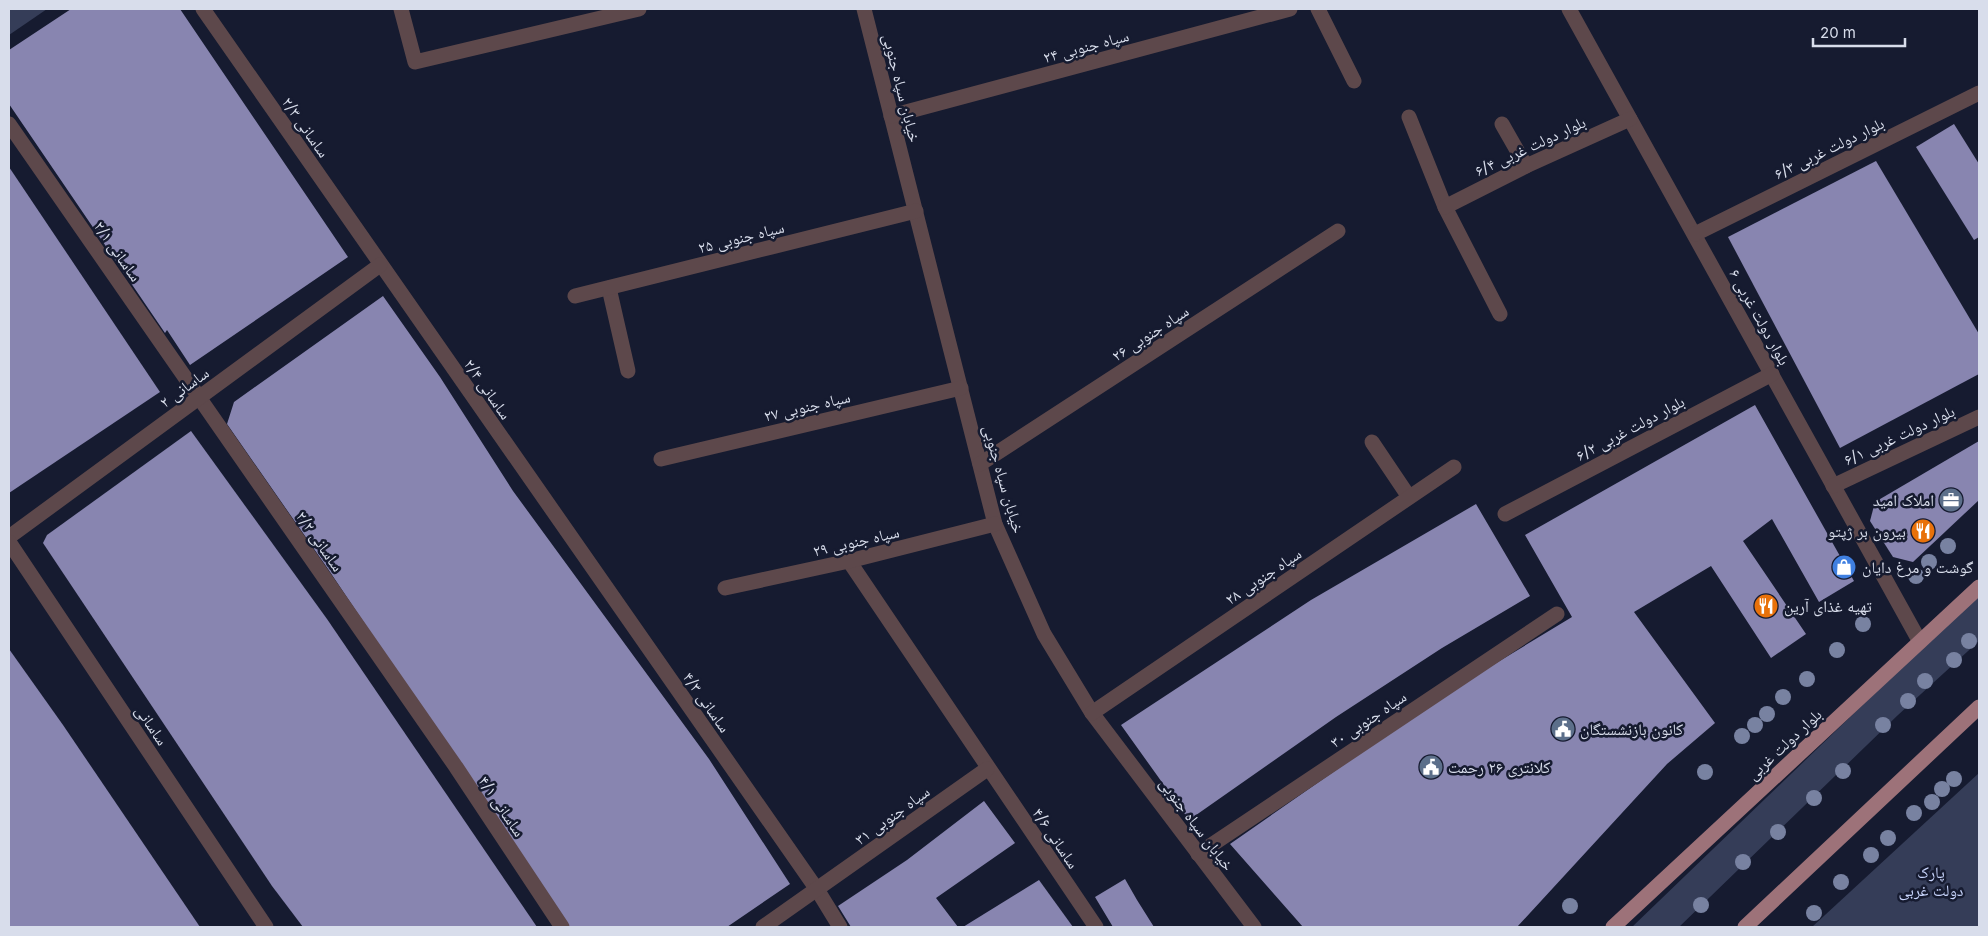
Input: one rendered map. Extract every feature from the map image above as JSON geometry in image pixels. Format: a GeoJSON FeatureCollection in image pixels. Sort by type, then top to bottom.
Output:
{"type":"FeatureCollection","features":[{"type":"Feature","properties":{"kind":"main road","name":"بلوار دولت غربی"},"geometry":{"type":"LineString","coordinates":[[1613,927],[1979,587]]}},
{"type":"Feature","properties":{"kind":"main road"},"geometry":{"type":"LineString","coordinates":[[1745,927],[1979,707]]}},
{"type":"Feature","properties":{"kind":"street","name":"۲/۳ ساسانی"},"geometry":{"type":"LineString","coordinates":[[203,9],[380,265]]}},
{"type":"Feature","properties":{"kind":"street"},"geometry":{"type":"LineString","coordinates":[[400,9],[415,62],[640,9]]}},
{"type":"Feature","properties":{"kind":"street","name":"خیابان سپاه جنوبی"},"geometry":{"type":"LineString","coordinates":[[864,9],[995,524],[1044,634],[1092,713],[1254,927]]}},
{"type":"Feature","properties":{"kind":"street","name":"۲۴ سپاه جنوبی"},"geometry":{"type":"LineString","coordinates":[[891,116],[1290,9]]}},
{"type":"Feature","properties":{"kind":"street"},"geometry":{"type":"LineString","coordinates":[[1318,9],[1354,81]]}},
{"type":"Feature","properties":{"kind":"street","name":"بلوار دولت غربی ۶"},"geometry":{"type":"LineString","coordinates":[[1570,9],[1920,642]]}},
{"type":"Feature","properties":{"kind":"street","name":"بلوار دولت غربی ۶/۳"},"geometry":{"type":"LineString","coordinates":[[1695,234],[1979,93]]}},
{"type":"Feature","properties":{"kind":"street"},"geometry":{"type":"LineString","coordinates":[[1410,117],[1446,207],[1500,314]]}},
{"type":"Feature","properties":{"kind":"street","name":"بلوار دولت غربی ۶/۴"},"geometry":{"type":"LineString","coordinates":[[1446,207],[1526,166],[1630,119]]}},
{"type":"Feature","properties":{"kind":"street","name":"۲/۱ ساسانی"},"geometry":{"type":"LineString","coordinates":[[9,124],[199,398]]}},
{"type":"Feature","properties":{"kind":"street"},"geometry":{"type":"LineString","coordinates":[[1502,124],[1526,166]]}},
{"type":"Feature","properties":{"kind":"street","name":"۲۵ سپاه جنوبی"},"geometry":{"type":"LineString","coordinates":[[575,296],[916,212]]}},
{"type":"Feature","properties":{"kind":"street","name":"۲۶ سپاه جنوبی"},"geometry":{"type":"LineString","coordinates":[[980,464],[1338,231]]}},
{"type":"Feature","properties":{"kind":"street","name":"۲ ساسانی"},"geometry":{"type":"LineString","coordinates":[[9,537],[380,265]]}},
{"type":"Feature","properties":{"kind":"street","name":"۲/۴ ساسانی"},"geometry":{"type":"LineString","coordinates":[[380,265],[567,534]]}},
{"type":"Feature","properties":{"kind":"street"},"geometry":{"type":"LineString","coordinates":[[609,288],[628,371]]}},
{"type":"Feature","properties":{"kind":"street","name":"بلوار دولت غربی ۶/۲"},"geometry":{"type":"LineString","coordinates":[[1505,514],[1772,374]]}},
{"type":"Feature","properties":{"kind":"street","name":"۲۷ سپاه جنوبی"},"geometry":{"type":"LineString","coordinates":[[661,459],[961,388]]}},
{"type":"Feature","properties":{"kind":"street","name":"۲/۲ ساسانی"},"geometry":{"type":"LineString","coordinates":[[199,398],[412,704]]}},
{"type":"Feature","properties":{"kind":"street","name":"بلوار دولت غربی ۶/۱"},"geometry":{"type":"LineString","coordinates":[[1833,486],[1979,417]]}},
{"type":"Feature","properties":{"kind":"street"},"geometry":{"type":"LineString","coordinates":[[1372,442],[1409,498]]}},
{"type":"Feature","properties":{"kind":"street","name":"۲۸ سپاه جنوبی"},"geometry":{"type":"LineString","coordinates":[[1092,713],[1454,467]]}},
{"type":"Feature","properties":{"kind":"street","name":"۲۹ سپاه جنوبی"},"geometry":{"type":"LineString","coordinates":[[725,588],[849,561],[995,524]]}},
{"type":"Feature","properties":{"kind":"street","name":"۴/۳ ساسانی"},"geometry":{"type":"LineString","coordinates":[[567,534],[818,890],[840,927]]}},
{"type":"Feature","properties":{"kind":"street","name":"ساسانی"},"geometry":{"type":"LineString","coordinates":[[9,542],[266,927]]}},
{"type":"Feature","properties":{"kind":"street","name":"۴/۶ ساسانی"},"geometry":{"type":"LineString","coordinates":[[849,561],[987,769],[1096,927]]}},
{"type":"Feature","properties":{"kind":"street","name":"۳۰ سپاه جنوبی"},"geometry":{"type":"LineString","coordinates":[[1198,854],[1558,614]]}},
{"type":"Feature","properties":{"kind":"street","name":"۴/۱ ساسانی"},"geometry":{"type":"LineString","coordinates":[[412,704],[562,927]]}},
{"type":"Feature","properties":{"kind":"street","name":"۳۱ سپاه جنوبی"},"geometry":{"type":"LineString","coordinates":[[763,927],[987,769]]}},
{"type":"Feature","properties":{"kind":"green space"},"geometry":{"type":"Polygon","coordinates":[[[9,9],[47,9],[9,35],[9,9]]]}},
{"type":"Feature","properties":{"kind":"green space"},"geometry":{"type":"Polygon","coordinates":[[[1979,593],[1979,641],[1898,715],[1679,927],[1632,927],[1979,593]]]}},
{"type":"Feature","properties":{"kind":"green space","name":"پارک دولت غربی"},"geometry":{"type":"Polygon","coordinates":[[[1979,773],[1979,927],[1812,927],[1979,773]]]}},
{"type":"Feature","properties":{"kind":"building"},"geometry":{"type":"Polygon","coordinates":[[[71,9],[180,9],[348,257],[190,365],[167,330],[165,333],[9,104],[9,50],[71,9]]]}},
{"type":"Feature","properties":{"kind":"building"},"geometry":{"type":"Polygon","coordinates":[[[1954,124],[1979,164],[1979,237],[1974,240],[1916,147],[1954,124]]]}},
{"type":"Feature","properties":{"kind":"building"},"geometry":{"type":"Polygon","coordinates":[[[1876,161],[1979,334],[1979,374],[1840,448],[1728,237],[1876,161]]]}},
{"type":"Feature","properties":{"kind":"building"},"geometry":{"type":"Polygon","coordinates":[[[9,167],[160,392],[9,493],[9,167]]]}},
{"type":"Feature","properties":{"kind":"building"},"geometry":{"type":"Polygon","coordinates":[[[383,296],[440,377],[513,491],[709,759],[790,884],[727,927],[568,927],[328,569],[227,424],[234,402],[383,296]]]}},
{"type":"Feature","properties":{"kind":"building"},"geometry":{"type":"Polygon","coordinates":[[[1755,405],[1854,581],[1819,602],[1772,519],[1743,541],[1806,634],[1771,658],[1711,566],[1634,612],[1715,723],[1667,764],[1517,927],[1303,927],[1230,844],[1445,694],[1572,617],[1525,535],[1755,405]]]}},
{"type":"Feature","properties":{"kind":"building"},"geometry":{"type":"Polygon","coordinates":[[[191,431],[327,619],[537,927],[303,927],[272,886],[43,543],[47,535],[191,431]]]}},
{"type":"Feature","properties":{"kind":"building"},"geometry":{"type":"Polygon","coordinates":[[[1979,441],[1979,500],[1913,562],[1893,557],[1870,521],[1875,502],[1979,441]]]}},
{"type":"Feature","properties":{"kind":"building"},"geometry":{"type":"Polygon","coordinates":[[[1476,504],[1530,596],[1442,648],[1336,717],[1189,820],[1121,725],[1311,600],[1476,504]]]}},
{"type":"Feature","properties":{"kind":"building"},"geometry":{"type":"Polygon","coordinates":[[[9,649],[63,725],[200,927],[9,927],[9,649]]]}},
{"type":"Feature","properties":{"kind":"building"},"geometry":{"type":"Polygon","coordinates":[[[984,801],[1015,843],[936,898],[958,927],[851,927],[838,906],[907,860],[984,801]]]}},
{"type":"Feature","properties":{"kind":"building"},"geometry":{"type":"Polygon","coordinates":[[[1125,879],[1154,927],[1113,927],[1095,897],[1125,879]]]}},
{"type":"Feature","properties":{"kind":"building"},"geometry":{"type":"Polygon","coordinates":[[[1039,880],[1073,927],[963,927],[1039,880]]]}},
{"type":"Feature","properties":{"kind":"place","name":"املاک امید"},"geometry":{"type":"Point","coordinates":[1951,500]}},
{"type":"Feature","properties":{"kind":"place","name":"بیرون بر ژپتو"},"geometry":{"type":"Point","coordinates":[1923,531]}},
{"type":"Feature","properties":{"kind":"place","name":"گوشت و مرغ دایان"},"geometry":{"type":"Point","coordinates":[1844,567]}},
{"type":"Feature","properties":{"kind":"place","name":"تهیه غذای آرین"},"geometry":{"type":"Point","coordinates":[1766,606]}},
{"type":"Feature","properties":{"kind":"place","name":"کانون بازنشستگان"},"geometry":{"type":"Point","coordinates":[1563,729]}},
{"type":"Feature","properties":{"kind":"place","name":"کلانتری ۲۶ رحمت"},"geometry":{"type":"Point","coordinates":[1431,767]}}]}
